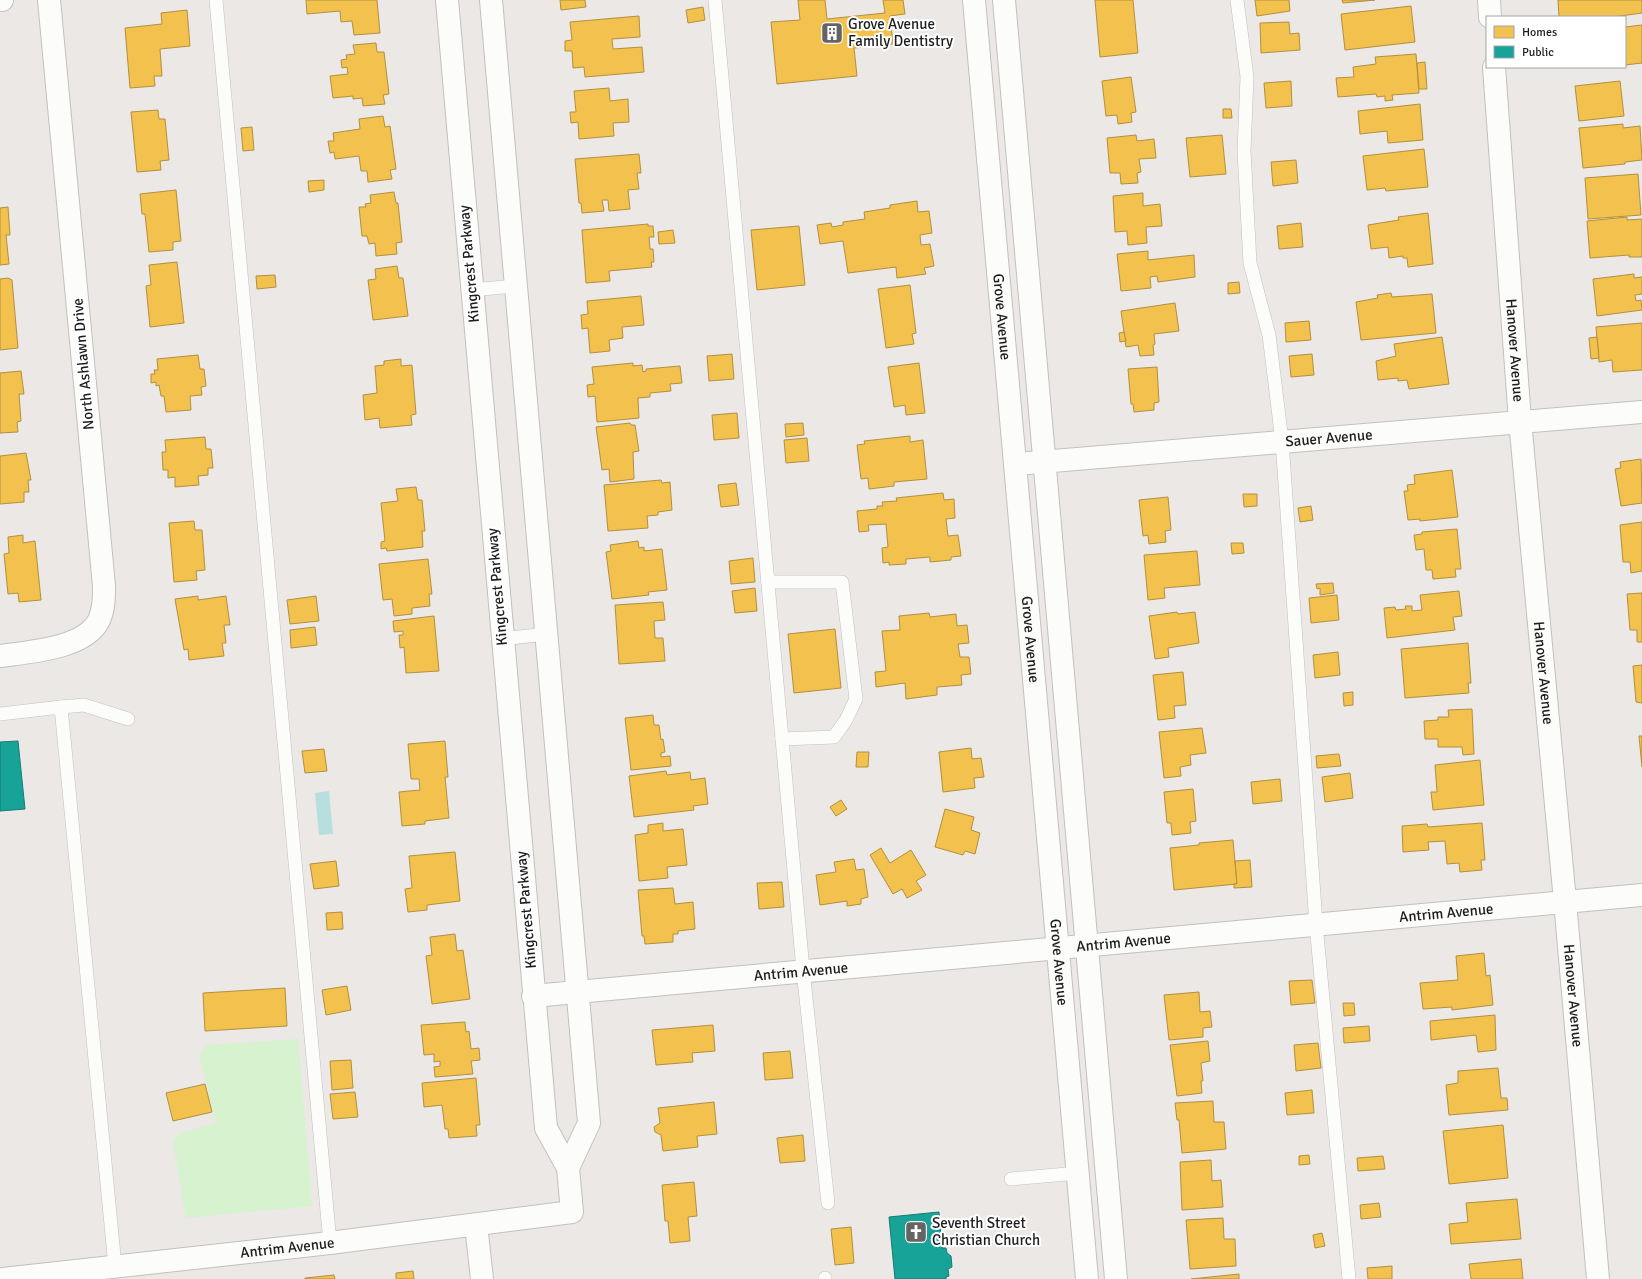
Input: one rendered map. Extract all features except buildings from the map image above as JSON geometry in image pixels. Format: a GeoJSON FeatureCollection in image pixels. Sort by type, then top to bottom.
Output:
{"type":"FeatureCollection","features":[{"type":"Feature","properties":{"kind":"street","name":"North Ashlawn Drive"},"geometry":{"type":"LineString","coordinates":[[0,656],[28,652],[78,639],[91,631],[98,621],[103,608],[104,586],[49,0]]}},
{"type":"Feature","properties":{"kind":"street","name":"Kingcrest Parkway"},"geometry":{"type":"LineString","coordinates":[[447,0],[471,290],[546,1128],[568,1168],[572,1212]]}},
{"type":"Feature","properties":{"kind":"street"},"geometry":{"type":"LineString","coordinates":[[491,0],[589,1123],[568,1168]]}},
{"type":"Feature","properties":{"kind":"street","name":"Grove Avenue"},"geometry":{"type":"LineString","coordinates":[[974,0],[1059,947],[1087,1279]]}},
{"type":"Feature","properties":{"kind":"street","name":"Grove Avenue"},"geometry":{"type":"LineString","coordinates":[[1004,0],[1116,1279]]}},
{"type":"Feature","properties":{"kind":"street"},"geometry":{"type":"LineString","coordinates":[[1489,0],[1490,16]]}},
{"type":"Feature","properties":{"kind":"street","name":"Hanover Avenue"},"geometry":{"type":"LineString","coordinates":[[1494,68],[1520,421],[1565,901],[1598,1279]]}},
{"type":"Feature","properties":{"kind":"street","name":"Sauer Avenue"},"geometry":{"type":"LineString","coordinates":[[1016,464],[1642,412]]}},
{"type":"Feature","properties":{"kind":"street","name":"Antrim Avenue"},"geometry":{"type":"LineString","coordinates":[[533,996],[1642,894]]}},
{"type":"Feature","properties":{"kind":"street","name":"Antrim Avenue"},"geometry":{"type":"LineString","coordinates":[[3,1279],[476,1225],[572,1212]]}},
{"type":"Feature","properties":{"kind":"street"},"geometry":{"type":"LineString","coordinates":[[476,1225],[482,1279]]}},
{"type":"Feature","properties":{"kind":"lane"},"geometry":{"type":"LineString","coordinates":[[216,0],[330,1242]]}},
{"type":"Feature","properties":{"kind":"lane"},"geometry":{"type":"LineString","coordinates":[[715,0],[803,970],[828,1203]]}},
{"type":"Feature","properties":{"kind":"lane"},"geometry":{"type":"LineString","coordinates":[[1237,0],[1247,77],[1244,151],[1250,263],[1269,335],[1282,441],[1316,924],[1349,1279]]}},
{"type":"Feature","properties":{"kind":"lane"},"geometry":{"type":"LineString","coordinates":[[471,290],[516,286]]}},
{"type":"Feature","properties":{"kind":"lane"},"geometry":{"type":"LineString","coordinates":[[768,582],[842,582],[856,698],[846,720],[834,737],[782,738]]}},
{"type":"Feature","properties":{"kind":"lane"},"geometry":{"type":"LineString","coordinates":[[502,639],[546,634]]}},
{"type":"Feature","properties":{"kind":"lane"},"geometry":{"type":"LineString","coordinates":[[0,714],[84,705],[128,719]]}},
{"type":"Feature","properties":{"kind":"lane"},"geometry":{"type":"LineString","coordinates":[[61,707],[115,1266]]}},
{"type":"Feature","properties":{"kind":"lane"},"geometry":{"type":"LineString","coordinates":[[1010,1179],[1078,1173]]}},
{"type":"Feature","properties":{"kind":"green space"},"geometry":{"type":"Polygon","coordinates":[[[298,1039],[312,1206],[186,1218],[173,1142],[180,1133],[216,1123],[199,1055],[207,1045],[298,1039]]]}},
{"type":"Feature","properties":{"kind":"water"},"geometry":{"type":"Polygon","coordinates":[[[329,791],[333,834],[319,835],[315,793],[329,791]]]}},
{"type":"Feature","properties":{"kind":"place","name":"Grove Avenue Family Dentistry"},"geometry":{"type":"Point","coordinates":[832,33]}},
{"type":"Feature","properties":{"kind":"place","name":"Seventh Street Christian Church"},"geometry":{"type":"Point","coordinates":[916,1232]}}]}
